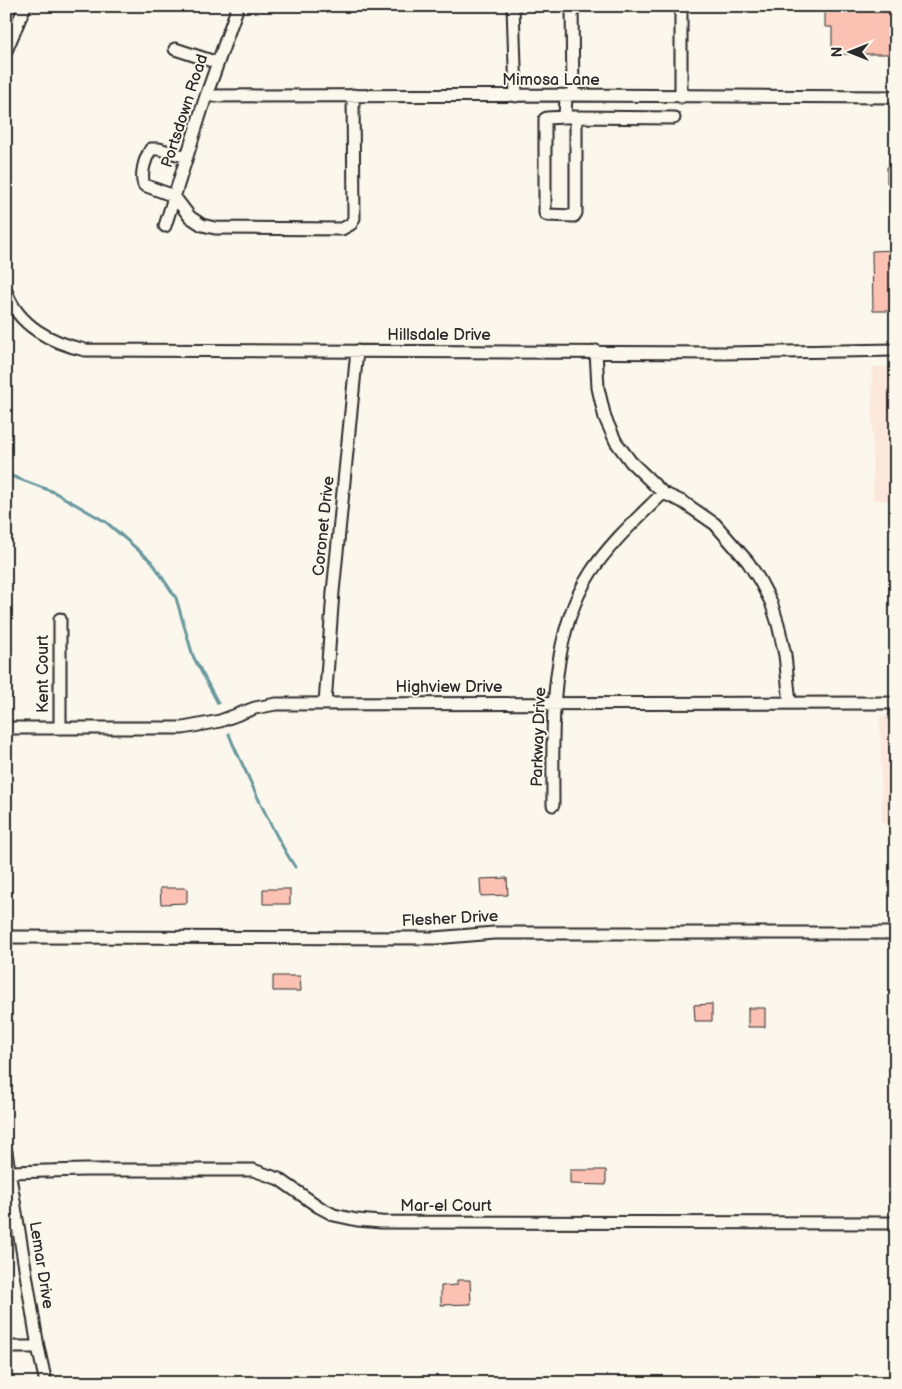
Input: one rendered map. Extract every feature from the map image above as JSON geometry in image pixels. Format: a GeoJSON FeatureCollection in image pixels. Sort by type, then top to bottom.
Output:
{"type":"FeatureCollection","features":[{"type":"Feature","properties":{"kind":"street"},"geometry":{"type":"LineString","coordinates":[[6,51],[25,6]]}},
{"type":"Feature","properties":{"kind":"street","name":"Portsdown Road"},"geometry":{"type":"LineString","coordinates":[[165,226],[206,96],[238,6]]}},
{"type":"Feature","properties":{"kind":"street"},"geometry":{"type":"LineString","coordinates":[[513,6],[516,35],[516,96]]}},
{"type":"Feature","properties":{"kind":"street"},"geometry":{"type":"LineString","coordinates":[[572,6],[569,95],[570,117],[576,213],[574,216],[547,216],[545,213],[545,120],[547,118],[570,117],[674,118]]}},
{"type":"Feature","properties":{"kind":"street"},"geometry":{"type":"LineString","coordinates":[[680,6],[680,97]]}},
{"type":"Feature","properties":{"kind":"street"},"geometry":{"type":"LineString","coordinates":[[175,49],[218,63]]}},
{"type":"Feature","properties":{"kind":"street","name":"Mimosa Lane"},"geometry":{"type":"LineString","coordinates":[[206,96],[569,95],[896,97]]}},
{"type":"Feature","properties":{"kind":"street"},"geometry":{"type":"LineString","coordinates":[[187,157],[159,149],[151,149],[147,156],[142,179],[144,185],[174,196],[190,217],[202,225],[215,228],[342,229],[351,224],[354,218],[353,96]]}},
{"type":"Feature","properties":{"kind":"street"},"geometry":{"type":"LineString","coordinates":[[629,118],[630,96]]}},
{"type":"Feature","properties":{"kind":"street","name":"Hillsdale Drive"},"geometry":{"type":"LineString","coordinates":[[6,291],[20,316],[34,329],[49,339],[66,346],[85,350],[724,353],[896,350]]}},
{"type":"Feature","properties":{"kind":"street","name":"Coronet Drive"},"geometry":{"type":"LineString","coordinates":[[325,704],[357,351]]}},
{"type":"Feature","properties":{"kind":"street"},"geometry":{"type":"LineString","coordinates":[[596,351],[598,388],[605,418],[616,442],[631,462],[662,493],[683,502],[715,524],[748,562],[760,581],[771,602],[778,624],[785,655],[790,703]]}},
{"type":"Feature","properties":{"kind":"street","name":"Parkway Drive"},"geometry":{"type":"LineString","coordinates":[[553,805],[553,703],[570,616],[579,594],[605,553],[662,493]]}},
{"type":"Feature","properties":{"kind":"street","name":"Kent Court"},"geometry":{"type":"LineString","coordinates":[[60,619],[60,728]]}},
{"type":"Feature","properties":{"kind":"street","name":"Highview Drive"},"geometry":{"type":"LineString","coordinates":[[6,728],[183,728],[220,721],[255,708],[276,704],[896,703]]}},
{"type":"Feature","properties":{"kind":"street","name":"Flesher Drive"},"geometry":{"type":"LineString","coordinates":[[6,937],[425,938],[494,933],[896,933]]}},
{"type":"Feature","properties":{"kind":"street","name":"Lemar Drive"},"geometry":{"type":"LineString","coordinates":[[6,1152],[38,1347],[46,1383]]}},
{"type":"Feature","properties":{"kind":"street","name":"Mar-el Court"},"geometry":{"type":"LineString","coordinates":[[9,1172],[253,1170],[278,1179],[319,1207],[334,1214],[357,1220],[381,1222],[896,1223]]}},
{"type":"Feature","properties":{"kind":"street"},"geometry":{"type":"LineString","coordinates":[[6,1347],[38,1347]]}},
{"type":"Feature","properties":{"kind":"shaded area"},"geometry":{"type":"Polygon","coordinates":[[[872,367],[896,367],[896,500],[873,500],[872,367]]]}},
{"type":"Feature","properties":{"kind":"shaded area"},"geometry":{"type":"Polygon","coordinates":[[[896,554],[896,691],[894,691],[893,555],[896,554]]]}},
{"type":"Feature","properties":{"kind":"shaded area"},"geometry":{"type":"Polygon","coordinates":[[[896,715],[896,823],[882,823],[880,716],[896,715]]]}},
{"type":"Feature","properties":{"kind":"shaded area"},"geometry":{"type":"Polygon","coordinates":[[[888,1059],[896,1059],[896,1217],[889,1217],[888,1059]]]}},
{"type":"Feature","properties":{"kind":"building"},"geometry":{"type":"Polygon","coordinates":[[[825,6],[896,6],[896,54],[832,54],[832,27],[825,27],[825,6]]]}},
{"type":"Feature","properties":{"kind":"building"},"geometry":{"type":"Polygon","coordinates":[[[887,167],[896,167],[896,183],[887,183],[887,167]]]}},
{"type":"Feature","properties":{"kind":"building"},"geometry":{"type":"Polygon","coordinates":[[[894,250],[895,311],[873,311],[872,251],[894,250]]]}},
{"type":"Feature","properties":{"kind":"building"},"geometry":{"type":"Polygon","coordinates":[[[507,878],[508,895],[481,896],[480,879],[507,878]]]}},
{"type":"Feature","properties":{"kind":"building"},"geometry":{"type":"Polygon","coordinates":[[[160,888],[187,888],[187,903],[161,904],[160,888]]]}},
{"type":"Feature","properties":{"kind":"building"},"geometry":{"type":"Polygon","coordinates":[[[263,889],[290,889],[290,904],[263,904],[263,889]]]}},
{"type":"Feature","properties":{"kind":"building"},"geometry":{"type":"Polygon","coordinates":[[[273,976],[300,976],[301,991],[273,991],[273,976]]]}},
{"type":"Feature","properties":{"kind":"building"},"geometry":{"type":"Polygon","coordinates":[[[712,1004],[712,1021],[695,1021],[694,1005],[712,1004]]]}},
{"type":"Feature","properties":{"kind":"building"},"geometry":{"type":"Polygon","coordinates":[[[748,1008],[765,1008],[765,1027],[748,1027],[748,1008]]]}},
{"type":"Feature","properties":{"kind":"building"},"geometry":{"type":"Polygon","coordinates":[[[570,1170],[606,1170],[606,1185],[570,1184],[570,1170]]]}},
{"type":"Feature","properties":{"kind":"building"},"geometry":{"type":"Polygon","coordinates":[[[457,1280],[470,1280],[471,1304],[441,1305],[441,1286],[457,1285],[457,1280]]]}},
{"type":"Feature","properties":{"kind":"waterway"},"geometry":{"type":"LineString","coordinates":[[6,474],[54,492],[106,522],[152,562],[176,598],[193,656],[218,703]]}},
{"type":"Feature","properties":{"kind":"waterway"},"geometry":{"type":"LineString","coordinates":[[229,734],[266,814],[295,867]]}}]}
